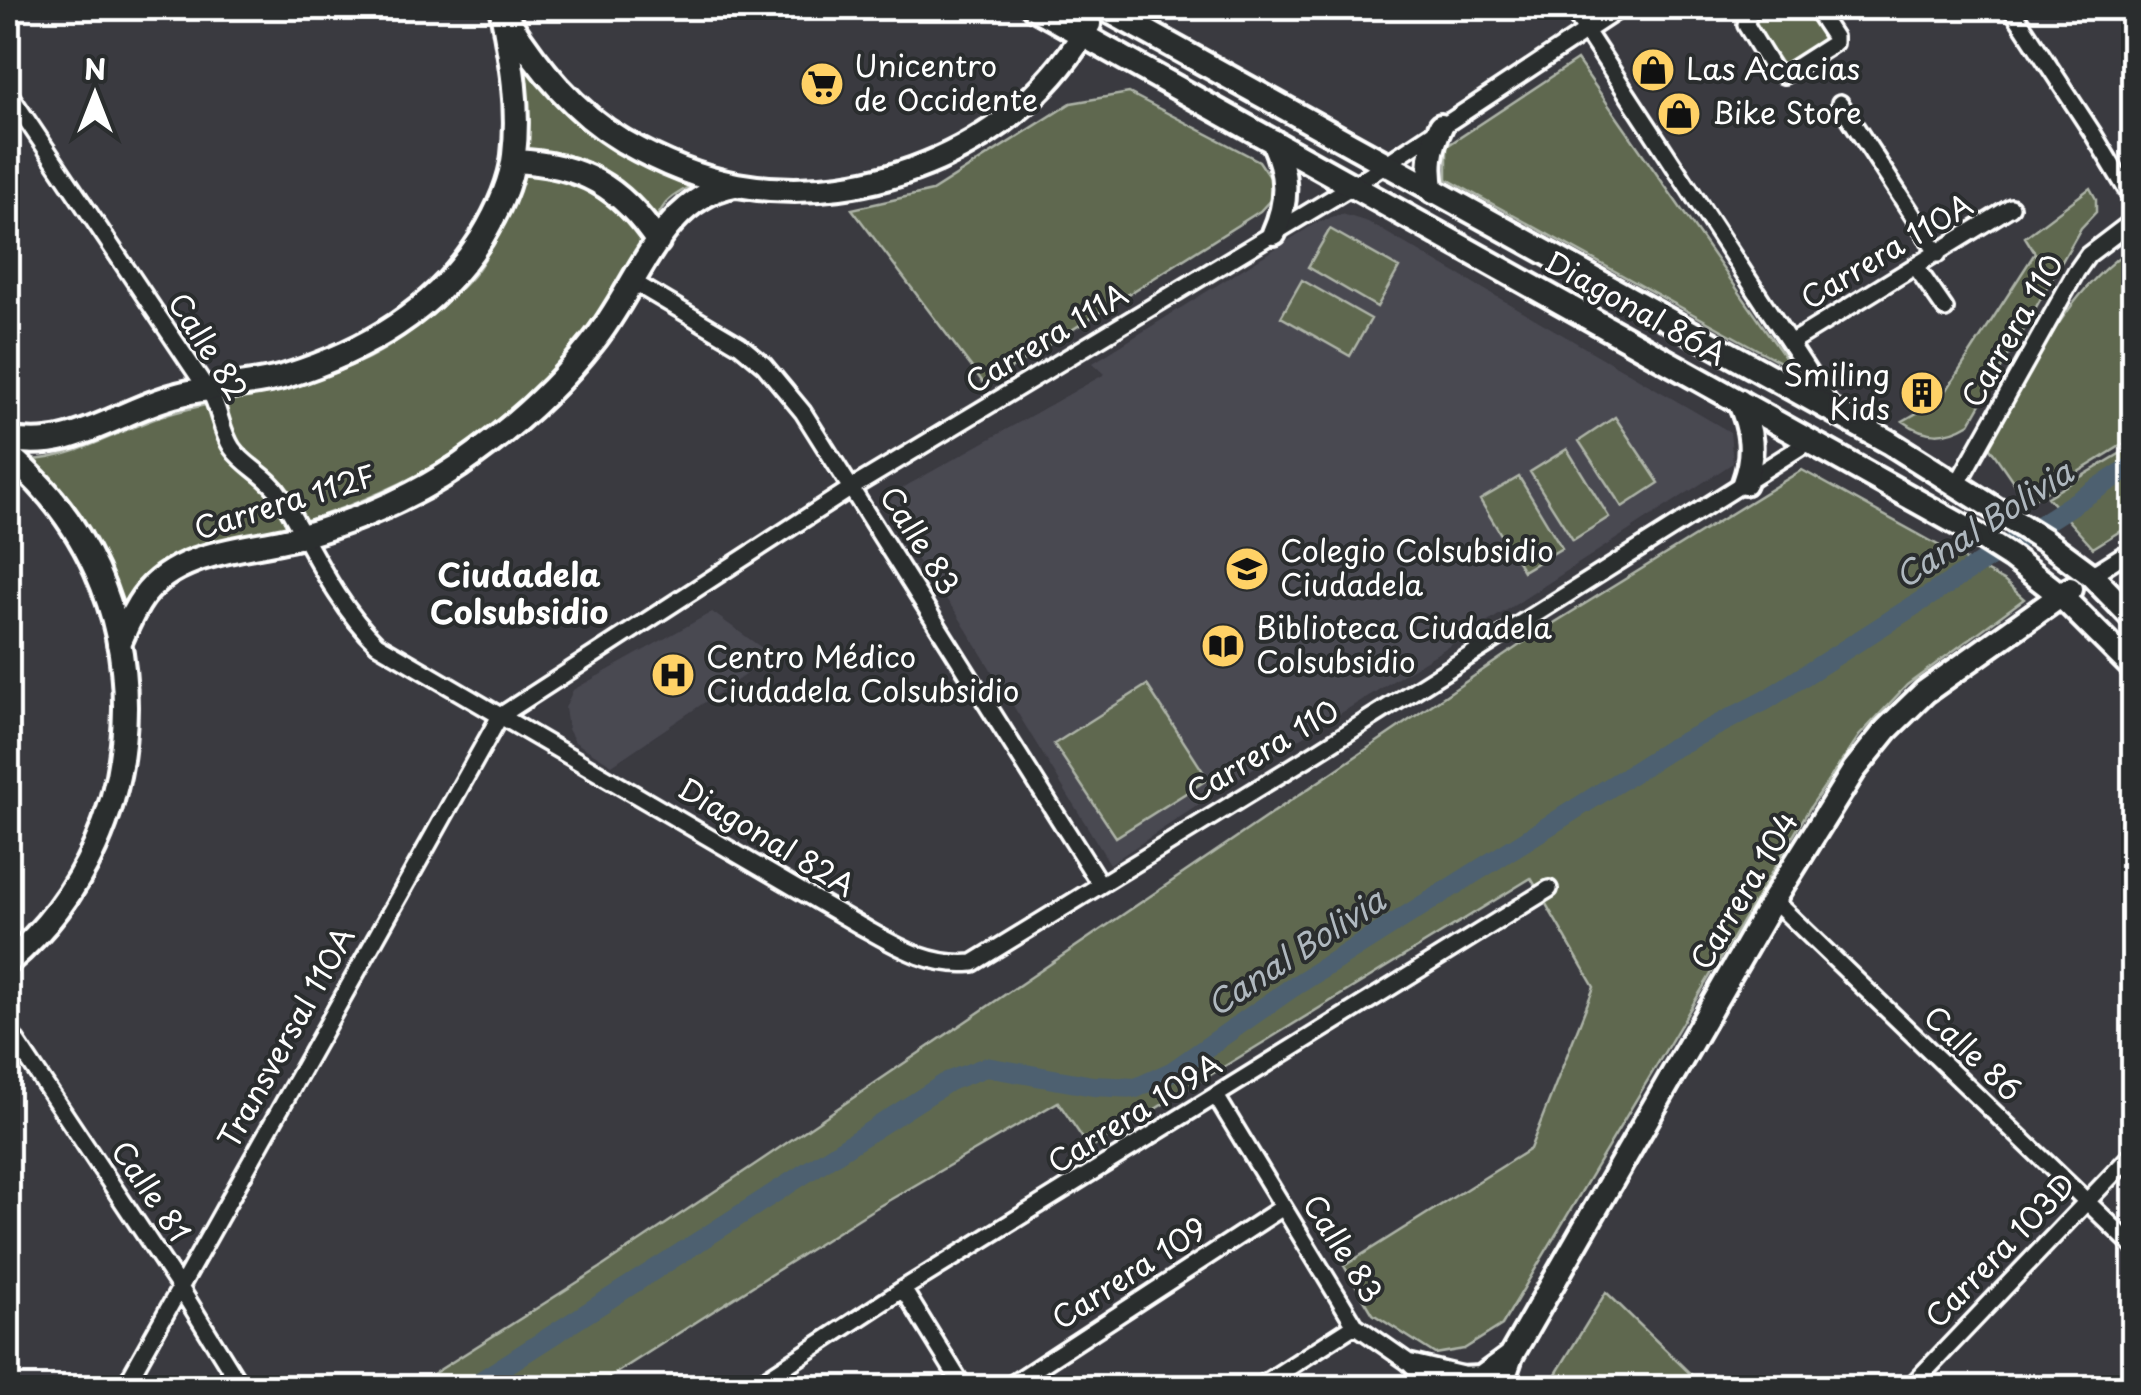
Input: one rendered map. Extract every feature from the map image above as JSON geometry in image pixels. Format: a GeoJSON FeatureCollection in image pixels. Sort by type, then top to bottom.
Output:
{"type":"FeatureCollection","features":[{"type":"Feature","properties":{"kind":"street","name":"Diagonal 86A"},"geometry":{"type":"LineString","coordinates":[[1034,8],[1967,530],[2011,557],[2060,595],[2134,669]]}},
{"type":"Feature","properties":{"kind":"street","name":"Diagonal 86A"},"geometry":{"type":"LineString","coordinates":[[1101,8],[1835,412],[1958,484],[2091,575],[2134,618]]}},
{"type":"Feature","properties":{"kind":"street"},"geometry":{"type":"LineString","coordinates":[[502,9],[534,60],[560,89],[620,139],[676,167],[735,185],[792,191],[850,187],[906,173],[941,158],[1007,119],[1048,80],[1101,8]]}},
{"type":"Feature","properties":{"kind":"street","name":"Diagonal 86A"},"geometry":{"type":"LineString","coordinates":[[1572,8],[1835,412]]}},
{"type":"Feature","properties":{"kind":"street","name":"Carrera 111A"},"geometry":{"type":"LineString","coordinates":[[500,716],[853,487],[1354,185],[1622,8]]}},
{"type":"Feature","properties":{"kind":"street"},"geometry":{"type":"LineString","coordinates":[[1756,8],[1748,14],[1746,25],[1774,72],[1784,74],[1834,43],[1815,8]]}},
{"type":"Feature","properties":{"kind":"street"},"geometry":{"type":"LineString","coordinates":[[2011,8],[2134,202]]}},
{"type":"Feature","properties":{"kind":"street"},"geometry":{"type":"LineString","coordinates":[[8,439],[40,444],[67,439],[169,397],[206,387],[282,377],[353,352],[419,312],[461,270],[497,213],[514,161],[515,86],[502,9]]}},
{"type":"Feature","properties":{"kind":"street","name":"Calle 82"},"geometry":{"type":"LineString","coordinates":[[8,92],[206,387],[231,446],[270,481],[364,632],[407,663]]}},
{"type":"Feature","properties":{"kind":"street"},"geometry":{"type":"LineString","coordinates":[[1840,103],[1938,254]]}},
{"type":"Feature","properties":{"kind":"street"},"geometry":{"type":"LineString","coordinates":[[1434,192],[1430,176],[1432,150],[1442,126]]}},
{"type":"Feature","properties":{"kind":"street"},"geometry":{"type":"LineString","coordinates":[[1274,141],[1283,163],[1286,187],[1274,233]]}},
{"type":"Feature","properties":{"kind":"street"},"geometry":{"type":"LineString","coordinates":[[514,161],[571,168],[597,180],[621,196],[658,242]]}},
{"type":"Feature","properties":{"kind":"street","name":"Carrera 112F"},"geometry":{"type":"LineString","coordinates":[[119,644],[145,594],[191,562],[302,536],[400,499],[458,466],[508,428],[576,363],[679,213],[715,188],[735,185]]}},
{"type":"Feature","properties":{"kind":"street","name":"Carrera 110A"},"geometry":{"type":"LineString","coordinates":[[1790,343],[2011,207]]}},
{"type":"Feature","properties":{"kind":"street","name":"Carrera 110"},"geometry":{"type":"LineString","coordinates":[[1958,484],[2076,272],[2088,255],[2134,220]]}},
{"type":"Feature","properties":{"kind":"street"},"geometry":{"type":"LineString","coordinates":[[1916,267],[1945,309]]}},
{"type":"Feature","properties":{"kind":"street","name":"Calle 83"},"geometry":{"type":"LineString","coordinates":[[634,283],[740,345],[804,412],[1100,884]]}},
{"type":"Feature","properties":{"kind":"street"},"geometry":{"type":"LineString","coordinates":[[1738,401],[1748,420],[1752,442],[1744,483]]}},
{"type":"Feature","properties":{"kind":"street","name":"Carrera 110"},"geometry":{"type":"LineString","coordinates":[[1100,884],[1810,441]]}},
{"type":"Feature","properties":{"kind":"street"},"geometry":{"type":"LineString","coordinates":[[8,455],[43,489],[84,546],[112,610],[119,644],[125,734],[119,778],[107,821],[89,862],[41,931],[8,962]]}},
{"type":"Feature","properties":{"kind":"street","name":"Carrera 104"},"geometry":{"type":"LineString","coordinates":[[1479,1383],[1511,1356],[1773,900],[1854,770],[1887,729],[1925,692],[2060,595],[2134,548]]}},
{"type":"Feature","properties":{"kind":"street","name":"Diagonal 82A"},"geometry":{"type":"LineString","coordinates":[[407,663],[906,952],[948,965],[973,963],[1100,884]]}},
{"type":"Feature","properties":{"kind":"street","name":"Transversal 110A"},"geometry":{"type":"LineString","coordinates":[[124,1388],[500,716]]}},
{"type":"Feature","properties":{"kind":"street","name":"Carrera 109A"},"geometry":{"type":"LineString","coordinates":[[752,1388],[902,1289],[1549,889]]}},
{"type":"Feature","properties":{"kind":"street","name":"Calle 86"},"geometry":{"type":"LineString","coordinates":[[1773,900],[2134,1248]]}},
{"type":"Feature","properties":{"kind":"street","name":"Calle 81"},"geometry":{"type":"LineString","coordinates":[[8,1030],[179,1286],[242,1388]]}},
{"type":"Feature","properties":{"kind":"street","name":"Calle 83"},"geometry":{"type":"LineString","coordinates":[[1216,1096],[1355,1325],[1408,1362],[1434,1388]]}},
{"type":"Feature","properties":{"kind":"street","name":"Carrera 103D"},"geometry":{"type":"LineString","coordinates":[[1909,1388],[2134,1152]]}},
{"type":"Feature","properties":{"kind":"street","name":"Carrera 109"},"geometry":{"type":"LineString","coordinates":[[1006,1388],[1284,1207]]}},
{"type":"Feature","properties":{"kind":"street"},"geometry":{"type":"LineString","coordinates":[[902,1289],[964,1388]]}},
{"type":"Feature","properties":{"kind":"street"},"geometry":{"type":"LineString","coordinates":[[1257,1388],[1355,1325]]}},
{"type":"Feature","properties":{"kind":"street","name":"Calle 83"},"geometry":{"type":"LineString","coordinates":[[1408,1362],[1479,1383]]}},
{"type":"Feature","properties":{"kind":"shaded area","name":"Colegio Colsubsidio Ciudadela"},"geometry":{"type":"Polygon","coordinates":[[[1342,214],[1368,222],[1730,432],[1733,463],[1264,761],[1110,864],[957,614],[894,529],[889,503],[906,486],[1105,374],[1093,363],[1316,223],[1342,214]]]}},
{"type":"Feature","properties":{"kind":"shaded area","name":"Centro Médico Ciudadela Colsubsidio"},"geometry":{"type":"Polygon","coordinates":[[[712,612],[773,656],[612,765],[575,742],[568,729],[565,708],[573,690],[712,612]]]}},
{"type":"Feature","properties":{"kind":"green space"},"geometry":{"type":"Polygon","coordinates":[[[1764,8],[1811,8],[1833,42],[1786,70],[1750,16],[1764,8]]]}},
{"type":"Feature","properties":{"kind":"green space"},"geometry":{"type":"Polygon","coordinates":[[[519,53],[570,112],[605,142],[638,161],[698,182],[666,203],[622,283],[560,365],[472,441],[411,478],[355,503],[184,555],[140,583],[122,604],[106,563],[85,526],[29,460],[66,454],[173,413],[335,372],[385,349],[443,303],[468,281],[485,258],[514,188],[524,150],[527,114],[519,53]]]}},
{"type":"Feature","properties":{"kind":"green space"},"geometry":{"type":"Polygon","coordinates":[[[1577,60],[1793,369],[1447,179],[1447,146],[1577,60]]]}},
{"type":"Feature","properties":{"kind":"green space"},"geometry":{"type":"Polygon","coordinates":[[[1129,93],[1259,161],[1272,180],[1273,197],[1260,211],[985,385],[852,209],[932,191],[1071,103],[1129,93]]]}},
{"type":"Feature","properties":{"kind":"green space"},"geometry":{"type":"Polygon","coordinates":[[[2090,188],[2096,199],[2096,212],[2081,228],[1970,423],[1936,434],[1903,421],[1941,399],[2035,253],[2025,237],[2090,188]]]}},
{"type":"Feature","properties":{"kind":"green space"},"geometry":{"type":"Polygon","coordinates":[[[1330,229],[1399,268],[1377,307],[1308,267],[1330,229]]]}},
{"type":"Feature","properties":{"kind":"green space"},"geometry":{"type":"Polygon","coordinates":[[[2133,247],[2133,438],[2028,503],[1988,445],[2068,311],[2109,265],[2133,247]]]}},
{"type":"Feature","properties":{"kind":"green space"},"geometry":{"type":"Polygon","coordinates":[[[1302,280],[1371,319],[1350,356],[1281,317],[1302,280]]]}},
{"type":"Feature","properties":{"kind":"green space"},"geometry":{"type":"Polygon","coordinates":[[[1615,417],[1659,483],[1622,507],[1579,441],[1615,417]]]}},
{"type":"Feature","properties":{"kind":"green space"},"geometry":{"type":"Polygon","coordinates":[[[2133,446],[2133,523],[2093,548],[2047,497],[2133,446]]]}},
{"type":"Feature","properties":{"kind":"green space"},"geometry":{"type":"Polygon","coordinates":[[[1567,449],[1609,517],[1573,540],[1530,472],[1567,449]]]}},
{"type":"Feature","properties":{"kind":"green space"},"geometry":{"type":"Polygon","coordinates":[[[1802,470],[2005,582],[2024,599],[1907,685],[1859,736],[1811,806],[1502,1325],[1464,1349],[1435,1354],[1373,1314],[1344,1266],[1530,1149],[1594,987],[1531,878],[1090,1149],[1058,1102],[869,1212],[594,1387],[411,1388],[763,1159],[1536,634],[1802,470]]]}},
{"type":"Feature","properties":{"kind":"green space"},"geometry":{"type":"Polygon","coordinates":[[[1519,477],[1562,548],[1523,571],[1480,500],[1519,477]]]}},
{"type":"Feature","properties":{"kind":"green space"},"geometry":{"type":"Polygon","coordinates":[[[1147,685],[1208,779],[1116,837],[1054,744],[1147,685]]]}},
{"type":"Feature","properties":{"kind":"green space"},"geometry":{"type":"Polygon","coordinates":[[[1606,1292],[1704,1387],[1548,1387],[1606,1292]]]}},
{"type":"Feature","properties":{"kind":"waterway","name":"Canal Bolivia"},"geometry":{"type":"LineString","coordinates":[[470,1388],[949,1081],[986,1067],[1093,1086],[1136,1088],[1173,1071],[1290,989],[1669,750],[1766,700],[2134,465]]}},
{"type":"Feature","properties":{"kind":"place","name":"Las Acacias"},"geometry":{"type":"Point","coordinates":[1653,70]}},
{"type":"Feature","properties":{"kind":"place","name":"Unicentro de Occidente"},"geometry":{"type":"Point","coordinates":[822,84]}},
{"type":"Feature","properties":{"kind":"place","name":"Bike Store"},"geometry":{"type":"Point","coordinates":[1679,114]}},
{"type":"Feature","properties":{"kind":"place","name":"Smiling Kids"},"geometry":{"type":"Point","coordinates":[1922,393]}},
{"type":"Feature","properties":{"kind":"place","name":"Colegio Colsubsidio Ciudadela"},"geometry":{"type":"Point","coordinates":[1247,569]}},
{"type":"Feature","properties":{"kind":"place","name":"Biblioteca Ciudadela Colsubsidio"},"geometry":{"type":"Point","coordinates":[1223,646]}},
{"type":"Feature","properties":{"kind":"place","name":"Centro Médico Ciudadela Colsubsidio"},"geometry":{"type":"Point","coordinates":[673,675]}},
{"type":"Feature","properties":{"kind":"district","name":"Ciudadela Colsubsidio"},"geometry":{"type":"Point","coordinates":[519,594]}}]}
